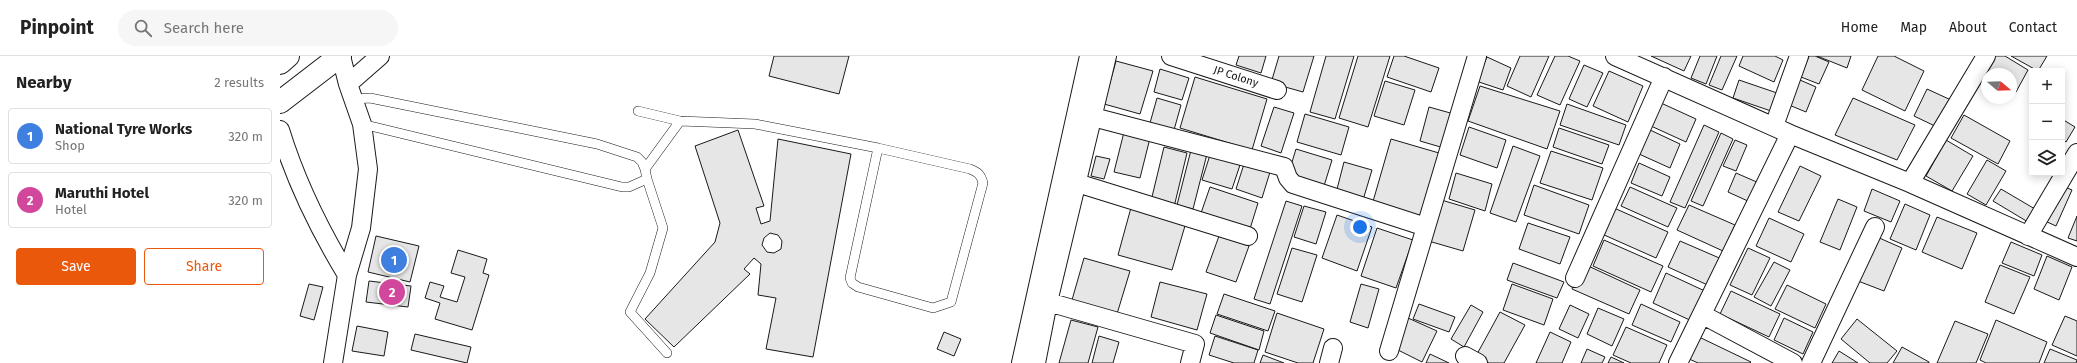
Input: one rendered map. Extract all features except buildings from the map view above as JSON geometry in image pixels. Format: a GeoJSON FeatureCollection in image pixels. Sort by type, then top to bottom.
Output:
{"type":"FeatureCollection","features":[{"type":"Feature","properties":{"kind":"highway"},"geometry":{"type":"LineString","coordinates":[[280,63],[288,56]]}},
{"type":"Feature","properties":{"kind":"highway"},"geometry":{"type":"LineString","coordinates":[[280,102],[340,56]]}},
{"type":"Feature","properties":{"kind":"street"},"geometry":{"type":"LineString","coordinates":[[333,363],[347,275],[361,228],[368,169],[362,124],[340,56]]}},
{"type":"Feature","properties":{"kind":"street"},"geometry":{"type":"LineString","coordinates":[[351,92],[380,56]]}},
{"type":"Feature","properties":{"kind":"street"},"geometry":{"type":"LineString","coordinates":[[1021,363],[1089,56]]}},
{"type":"Feature","properties":{"kind":"street"},"geometry":{"type":"LineString","coordinates":[[1036,363],[1048,302],[1107,56]]}},
{"type":"Feature","properties":{"kind":"street","name":"JP Colony"},"geometry":{"type":"LineString","coordinates":[[1172,56],[1277,90]]}},
{"type":"Feature","properties":{"kind":"street"},"geometry":{"type":"LineString","coordinates":[[1389,351],[1477,56]]}},
{"type":"Feature","properties":{"kind":"street"},"geometry":{"type":"LineString","coordinates":[[1615,56],[1642,61],[1664,77],[1782,130],[1910,183],[2077,258]]}},
{"type":"Feature","properties":{"kind":"street"},"geometry":{"type":"LineString","coordinates":[[1678,363],[1703,315],[1782,130],[1799,56]]}},
{"type":"Feature","properties":{"kind":"street"},"geometry":{"type":"LineString","coordinates":[[1910,183],[1986,56]]}},
{"type":"Feature","properties":{"kind":"street"},"geometry":{"type":"LineString","coordinates":[[1575,278],[1664,77]]}},
{"type":"Feature","properties":{"kind":"street"},"geometry":{"type":"LineString","coordinates":[[1093,117],[1284,167],[1288,178],[1293,184],[1426,227]]}},
{"type":"Feature","properties":{"kind":"street"},"geometry":{"type":"LineString","coordinates":[[280,130],[297,181],[327,241],[347,275]]}},
{"type":"Feature","properties":{"kind":"street"},"geometry":{"type":"LineString","coordinates":[[2028,236],[2077,153]]}},
{"type":"Feature","properties":{"kind":"street"},"geometry":{"type":"LineString","coordinates":[[1077,183],[1248,236]]}},
{"type":"Feature","properties":{"kind":"street"},"geometry":{"type":"LineString","coordinates":[[1811,363],[1875,227]]}},
{"type":"Feature","properties":{"kind":"street"},"geometry":{"type":"LineString","coordinates":[[1048,302],[1195,344],[1190,363]]}},
{"type":"Feature","properties":{"kind":"street"},"geometry":{"type":"LineString","coordinates":[[1703,315],[1792,363]]}},
{"type":"Feature","properties":{"kind":"lane"},"geometry":{"type":"LineString","coordinates":[[351,92],[370,98],[597,144],[637,157],[642,162],[645,169],[663,228],[650,273],[630,312],[667,353]]}},
{"type":"Feature","properties":{"kind":"lane"},"geometry":{"type":"LineString","coordinates":[[638,111],[680,121],[755,124],[878,148],[970,169],[977,172],[983,183],[951,302],[933,308],[858,287],[852,283],[850,278],[878,148]]}},
{"type":"Feature","properties":{"kind":"lane"},"geometry":{"type":"LineString","coordinates":[[645,169],[680,121]]}},
{"type":"Feature","properties":{"kind":"lane"},"geometry":{"type":"LineString","coordinates":[[362,124],[622,187],[629,187],[647,179]]}},
{"type":"Feature","properties":{"kind":"place","name":"National Tyre Works"},"geometry":{"type":"Point","coordinates":[394,260]}},
{"type":"Feature","properties":{"kind":"place","name":"Maruthi Hotel"},"geometry":{"type":"Point","coordinates":[392,292]}}]}
